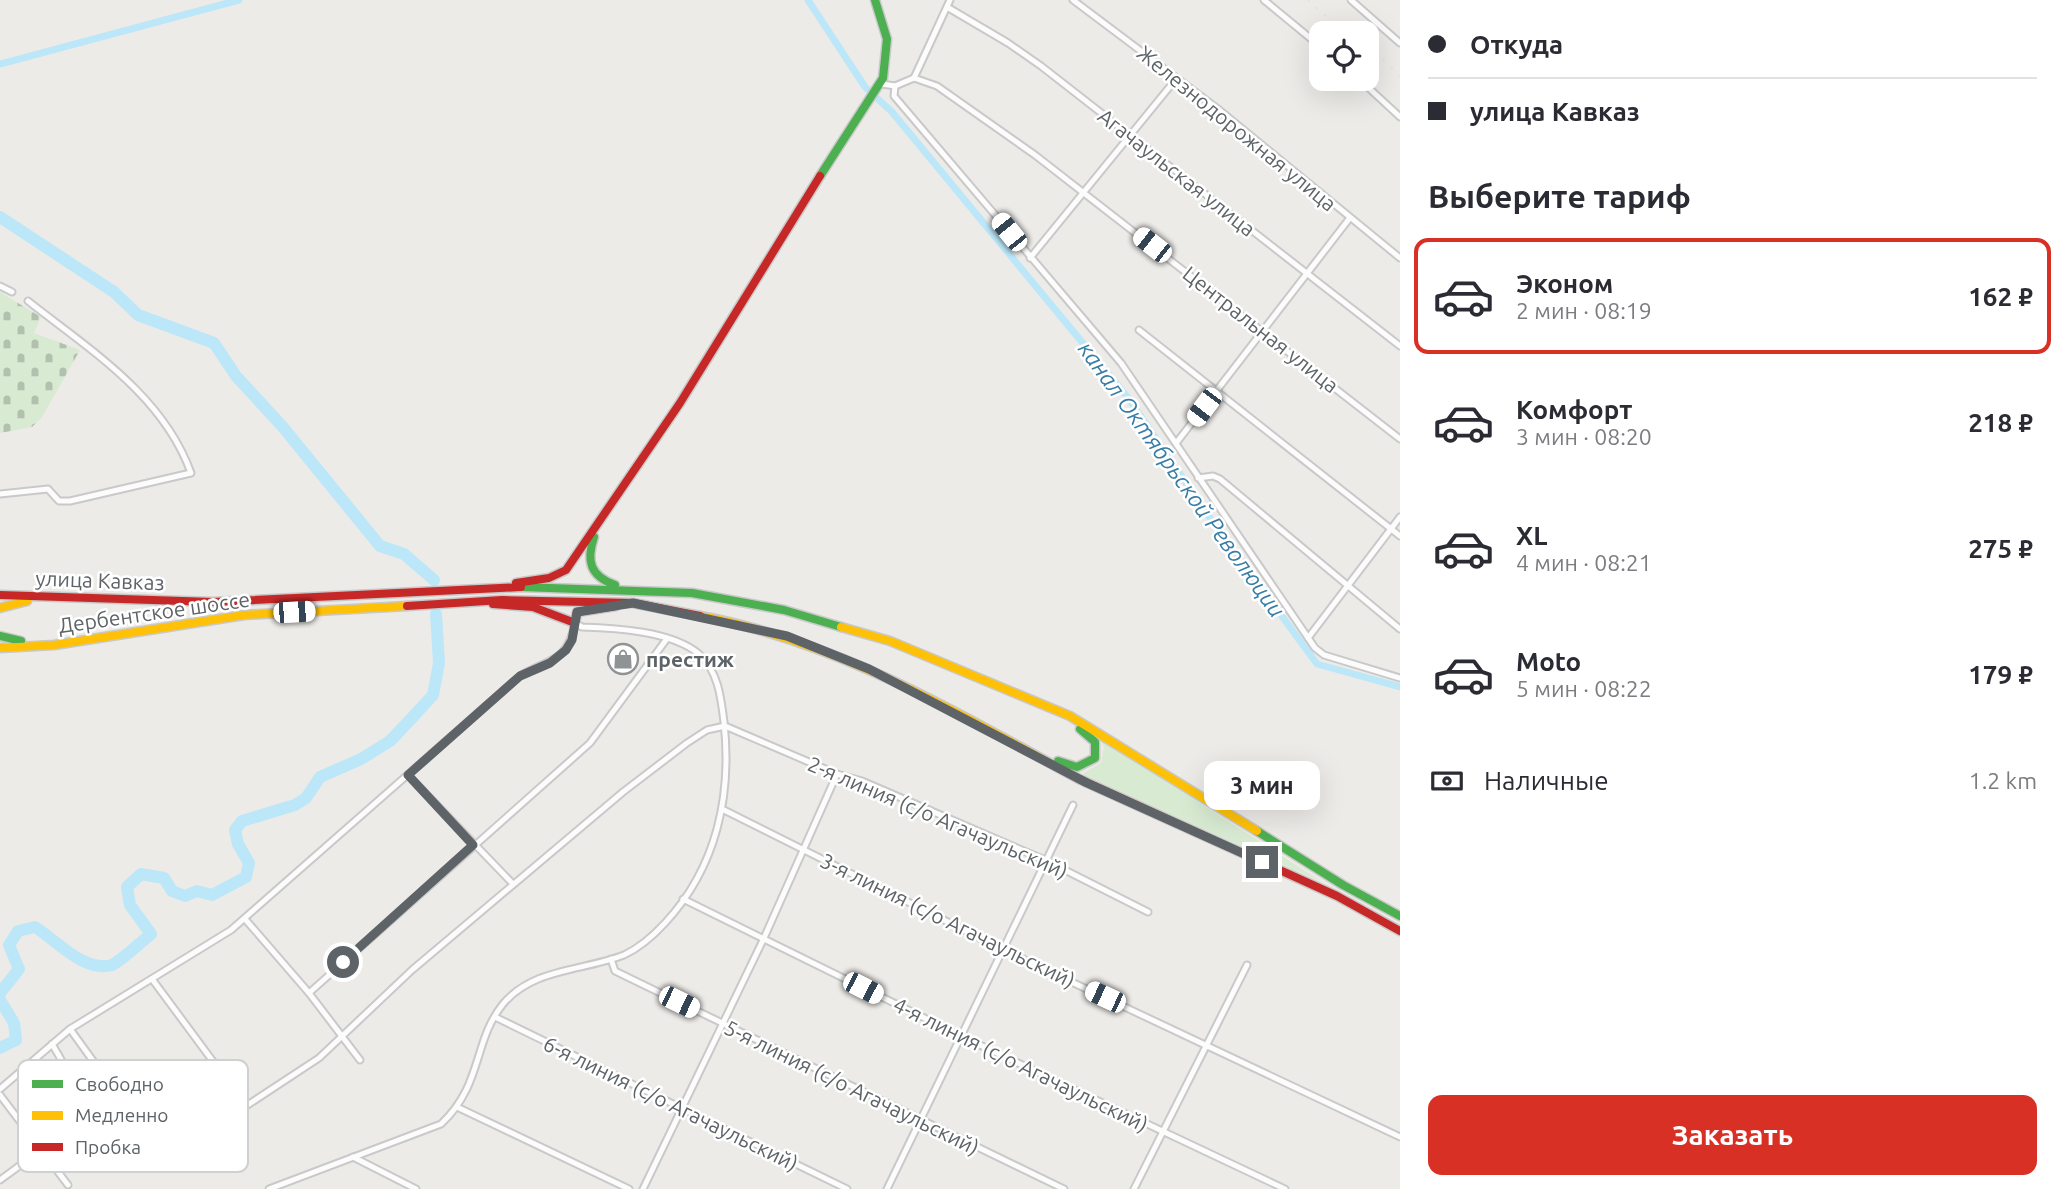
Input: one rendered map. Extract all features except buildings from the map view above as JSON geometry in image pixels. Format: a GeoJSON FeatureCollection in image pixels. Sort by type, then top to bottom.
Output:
{"type":"FeatureCollection","features":[{"type":"Feature","properties":{"kind":"main road"},"geometry":{"type":"LineString","coordinates":[[492,587],[550,578],[566,569],[597,528],[695,381],[867,100],[882,84],[890,51],[875,0]]}},
{"type":"Feature","properties":{"kind":"main road"},"geometry":{"type":"LineString","coordinates":[[597,528],[587,556],[591,570],[602,582],[635,590]]}},
{"type":"Feature","properties":{"kind":"main road"},"geometry":{"type":"LineString","coordinates":[[492,587],[692,593],[784,610],[890,641],[1070,716],[1115,741],[1343,885],[1400,916]]}},
{"type":"Feature","properties":{"kind":"main road","name":"улица Кавказ"},"geometry":{"type":"LineString","coordinates":[[0,595],[213,602],[492,587]]}},
{"type":"Feature","properties":{"kind":"main road"},"geometry":{"type":"LineString","coordinates":[[0,608],[14,602],[75,596]]}},
{"type":"Feature","properties":{"kind":"main road","name":"Дербентское шоссе"},"geometry":{"type":"LineString","coordinates":[[0,648],[54,645],[244,615],[470,602],[565,600],[633,603]]}},
{"type":"Feature","properties":{"kind":"main road"},"geometry":{"type":"LineString","coordinates":[[470,602],[533,607],[575,623],[577,612],[633,603],[787,636],[849,659],[1087,783],[1336,896],[1400,931]]}},
{"type":"Feature","properties":{"kind":"main road"},"geometry":{"type":"LineString","coordinates":[[0,636],[12,641],[83,639]]}},
{"type":"Feature","properties":{"kind":"main road"},"geometry":{"type":"LineString","coordinates":[[985,729],[1074,768],[1083,767],[1095,758],[1097,750],[1091,735],[1011,690]]}},
{"type":"Feature","properties":{"kind":"street"},"geometry":{"type":"LineString","coordinates":[[882,84],[895,86],[914,78],[950,0]]}},
{"type":"Feature","properties":{"kind":"street","name":"Железнодорожная улица"},"geometry":{"type":"LineString","coordinates":[[1073,0],[1258,141],[1349,219],[1400,258]]}},
{"type":"Feature","properties":{"kind":"street"},"geometry":{"type":"LineString","coordinates":[[1264,0],[1309,37]]}},
{"type":"Feature","properties":{"kind":"street"},"geometry":{"type":"LineString","coordinates":[[1351,0],[1400,43]]}},
{"type":"Feature","properties":{"kind":"street","name":"Агачаульская улица"},"geometry":{"type":"LineString","coordinates":[[947,7],[1008,43],[1400,346]]}},
{"type":"Feature","properties":{"kind":"street","name":"Центральная улица"},"geometry":{"type":"LineString","coordinates":[[914,78],[937,86],[1086,193],[1400,439]]}},
{"type":"Feature","properties":{"kind":"street"},"geometry":{"type":"LineString","coordinates":[[1030,258],[1086,193],[1176,79]]}},
{"type":"Feature","properties":{"kind":"street"},"geometry":{"type":"LineString","coordinates":[[895,86],[894,96],[1121,363],[1308,638],[1324,655],[1400,678]]}},
{"type":"Feature","properties":{"kind":"street"},"geometry":{"type":"LineString","coordinates":[[1372,91],[1400,117]]}},
{"type":"Feature","properties":{"kind":"street"},"geometry":{"type":"LineString","coordinates":[[1177,442],[1349,219]]}},
{"type":"Feature","properties":{"kind":"street"},"geometry":{"type":"LineString","coordinates":[[0,286],[12,292]]}},
{"type":"Feature","properties":{"kind":"street"},"geometry":{"type":"LineString","coordinates":[[0,494],[48,489],[60,501],[70,501],[191,472],[180,444],[153,405],[102,359],[28,301]]}},
{"type":"Feature","properties":{"kind":"street"},"geometry":{"type":"LineString","coordinates":[[1139,330],[1400,536]]}},
{"type":"Feature","properties":{"kind":"street"},"geometry":{"type":"LineString","coordinates":[[1198,478],[1213,476],[1220,479],[1400,629]]}},
{"type":"Feature","properties":{"kind":"street"},"geometry":{"type":"LineString","coordinates":[[1308,638],[1400,517]]}},
{"type":"Feature","properties":{"kind":"street"},"geometry":{"type":"LineString","coordinates":[[34,1060],[70,1029],[245,919],[520,676],[558,658],[572,640],[575,623],[582,627],[632,629],[696,652],[708,664],[716,679],[725,726],[727,778],[724,810],[714,843],[683,899],[646,941],[626,954],[541,977],[504,1003],[495,1017],[469,1091],[459,1108],[441,1124],[419,1135],[269,1189]]}},
{"type":"Feature","properties":{"kind":"street"},"geometry":{"type":"LineString","coordinates":[[309,993],[590,743],[666,640]]}},
{"type":"Feature","properties":{"kind":"street"},"geometry":{"type":"LineString","coordinates":[[248,1105],[319,1058],[340,1034],[513,884],[687,743],[707,730],[725,726]]}},
{"type":"Feature","properties":{"kind":"street","name":"2-я линия (с/о Агачаульский)"},"geometry":{"type":"LineString","coordinates":[[725,726],[837,774],[863,781],[1046,861],[1148,912]]}},
{"type":"Feature","properties":{"kind":"street"},"geometry":{"type":"LineString","coordinates":[[643,1189],[764,938],[837,774]]}},
{"type":"Feature","properties":{"kind":"street"},"geometry":{"type":"LineString","coordinates":[[408,775],[513,884]]}},
{"type":"Feature","properties":{"kind":"street"},"geometry":{"type":"LineString","coordinates":[[887,1189],[1073,806]]}},
{"type":"Feature","properties":{"kind":"street","name":"3-я линия (с/о Агачаульский)"},"geometry":{"type":"LineString","coordinates":[[724,810],[1004,950],[1400,1137]]}},
{"type":"Feature","properties":{"kind":"street","name":"4-я линия (с/о Агачаульский)"},"geometry":{"type":"LineString","coordinates":[[683,899],[963,1037],[1285,1189]]}},
{"type":"Feature","properties":{"kind":"street"},"geometry":{"type":"LineString","coordinates":[[245,919],[309,993],[360,1060]]}},
{"type":"Feature","properties":{"kind":"street","name":"5-я линия (с/о Агачаульский)"},"geometry":{"type":"LineString","coordinates":[[611,959],[615,971],[1064,1189]]}},
{"type":"Feature","properties":{"kind":"street"},"geometry":{"type":"LineString","coordinates":[[1133,1189],[1247,965]]}},
{"type":"Feature","properties":{"kind":"street"},"geometry":{"type":"LineString","coordinates":[[152,979],[212,1060]]}},
{"type":"Feature","properties":{"kind":"street","name":"6-я линия (с/о Агачаульский)"},"geometry":{"type":"LineString","coordinates":[[495,1017],[846,1189]]}},
{"type":"Feature","properties":{"kind":"street"},"geometry":{"type":"LineString","coordinates":[[70,1029],[92,1060]]}},
{"type":"Feature","properties":{"kind":"street"},"geometry":{"type":"LineString","coordinates":[[52,1044],[60,1060]]}},
{"type":"Feature","properties":{"kind":"street"},"geometry":{"type":"LineString","coordinates":[[0,1089],[18,1073]]}},
{"type":"Feature","properties":{"kind":"street"},"geometry":{"type":"LineString","coordinates":[[0,1095],[18,1120]]}},
{"type":"Feature","properties":{"kind":"street"},"geometry":{"type":"LineString","coordinates":[[459,1108],[629,1189]]}},
{"type":"Feature","properties":{"kind":"street"},"geometry":{"type":"LineString","coordinates":[[353,1157],[416,1189]]}},
{"type":"Feature","properties":{"kind":"street"},"geometry":{"type":"LineString","coordinates":[[0,1180],[18,1166]]}},
{"type":"Feature","properties":{"kind":"street"},"geometry":{"type":"LineString","coordinates":[[58,1172],[68,1185]]}},
{"type":"Feature","properties":{"kind":"green space"},"geometry":{"type":"Polygon","coordinates":[[[0,292],[41,317],[34,333],[80,350],[42,417],[32,427],[0,433],[0,292]]]}},
{"type":"Feature","properties":{"kind":"green space"},"geometry":{"type":"Polygon","coordinates":[[[1100,738],[1322,882],[1081,775],[1101,763],[1104,747],[1100,738]]]}},
{"type":"Feature","properties":{"kind":"waterway","name":"канал Октябрьской Революции"},"geometry":{"type":"LineString","coordinates":[[0,64],[239,0]]}},
{"type":"Feature","properties":{"kind":"waterway","name":"канал Октябрьской Революции"},"geometry":{"type":"LineString","coordinates":[[808,0],[865,87],[892,112],[1129,399],[1210,518],[1317,664],[1400,687]]}},
{"type":"Feature","properties":{"kind":"waterway"},"geometry":{"type":"LineString","coordinates":[[0,217],[114,292],[138,315],[214,343],[236,376],[282,426],[380,546],[404,554],[434,580]]}},
{"type":"Feature","properties":{"kind":"waterway"},"geometry":{"type":"LineString","coordinates":[[0,993],[19,969],[9,945],[18,931],[35,927],[81,960],[102,966],[112,965],[151,934],[130,905],[127,887],[141,874],[164,878],[172,891],[185,896],[197,891],[212,895],[246,877],[249,863],[238,844],[235,830],[242,821],[295,805],[306,798],[320,777],[361,759],[390,741],[433,695],[439,663],[436,614]]}},
{"type":"Feature","properties":{"kind":"waterway"},"geometry":{"type":"LineString","coordinates":[[0,1000],[14,1023],[16,1040],[0,1048]]}},
{"type":"Feature","properties":{"kind":"railway"},"geometry":{"type":"LineString","coordinates":[[1308,0],[1331,21]]}},
{"type":"Feature","properties":{"kind":"railway"},"geometry":{"type":"LineString","coordinates":[[1379,56],[1400,76]]}},
{"type":"Feature","properties":{"kind":"traffic: fast"},"geometry":{"type":"LineString","coordinates":[[820,176],[883,78],[887,39],[875,0]]}},
{"type":"Feature","properties":{"kind":"traffic: fast"},"geometry":{"type":"LineString","coordinates":[[594,537],[590,553],[592,567],[600,577],[615,585]]}},
{"type":"Feature","properties":{"kind":"traffic: fast"},"geometry":{"type":"LineString","coordinates":[[521,587],[692,593],[784,610],[841,627]]}},
{"type":"Feature","properties":{"kind":"traffic: fast"},"geometry":{"type":"LineString","coordinates":[[0,636],[21,641]]}},
{"type":"Feature","properties":{"kind":"traffic: fast"},"geometry":{"type":"LineString","coordinates":[[1058,761],[1077,767],[1095,758],[1095,742],[1080,729]]}},
{"type":"Feature","properties":{"kind":"traffic: fast"},"geometry":{"type":"LineString","coordinates":[[1257,831],[1343,885],[1400,916]]}},
{"type":"Feature","properties":{"kind":"traffic: slow"},"geometry":{"type":"LineString","coordinates":[[0,608],[27,601]]}},
{"type":"Feature","properties":{"kind":"traffic: slow"},"geometry":{"type":"LineString","coordinates":[[0,648],[54,645],[244,615],[407,606]]}},
{"type":"Feature","properties":{"kind":"traffic: slow"},"geometry":{"type":"LineString","coordinates":[[700,616],[801,643],[849,661],[942,705],[1079,779]]}},
{"type":"Feature","properties":{"kind":"traffic: slow"},"geometry":{"type":"LineString","coordinates":[[841,627],[890,641],[1070,716],[1257,831]]}},
{"type":"Feature","properties":{"kind":"traffic: jam"},"geometry":{"type":"LineString","coordinates":[[516,583],[549,578],[566,570],[680,403],[820,176]]}},
{"type":"Feature","properties":{"kind":"traffic: jam"},"geometry":{"type":"LineString","coordinates":[[0,595],[213,602],[521,587]]}},
{"type":"Feature","properties":{"kind":"traffic: jam"},"geometry":{"type":"LineString","coordinates":[[407,606],[502,600],[633,603],[700,616]]}},
{"type":"Feature","properties":{"kind":"traffic: jam"},"geometry":{"type":"LineString","coordinates":[[493,604],[533,607],[575,623],[577,612],[616,606]]}},
{"type":"Feature","properties":{"kind":"traffic: jam"},"geometry":{"type":"LineString","coordinates":[[1079,779],[1337,896],[1400,931]]}},
{"type":"Feature","properties":{"kind":"place","name":"престиж"},"geometry":{"type":"Point","coordinates":[623,659]}},
{"type":"Feature","properties":{"kind":"route"},"geometry":{"type":"LineString","coordinates":[[343,962],[473,845],[408,775],[520,676],[558,658],[572,640],[574,615],[577,612],[633,603],[738,623],[787,636],[849,659],[929,698],[1087,783],[1262,862]]}}]}
